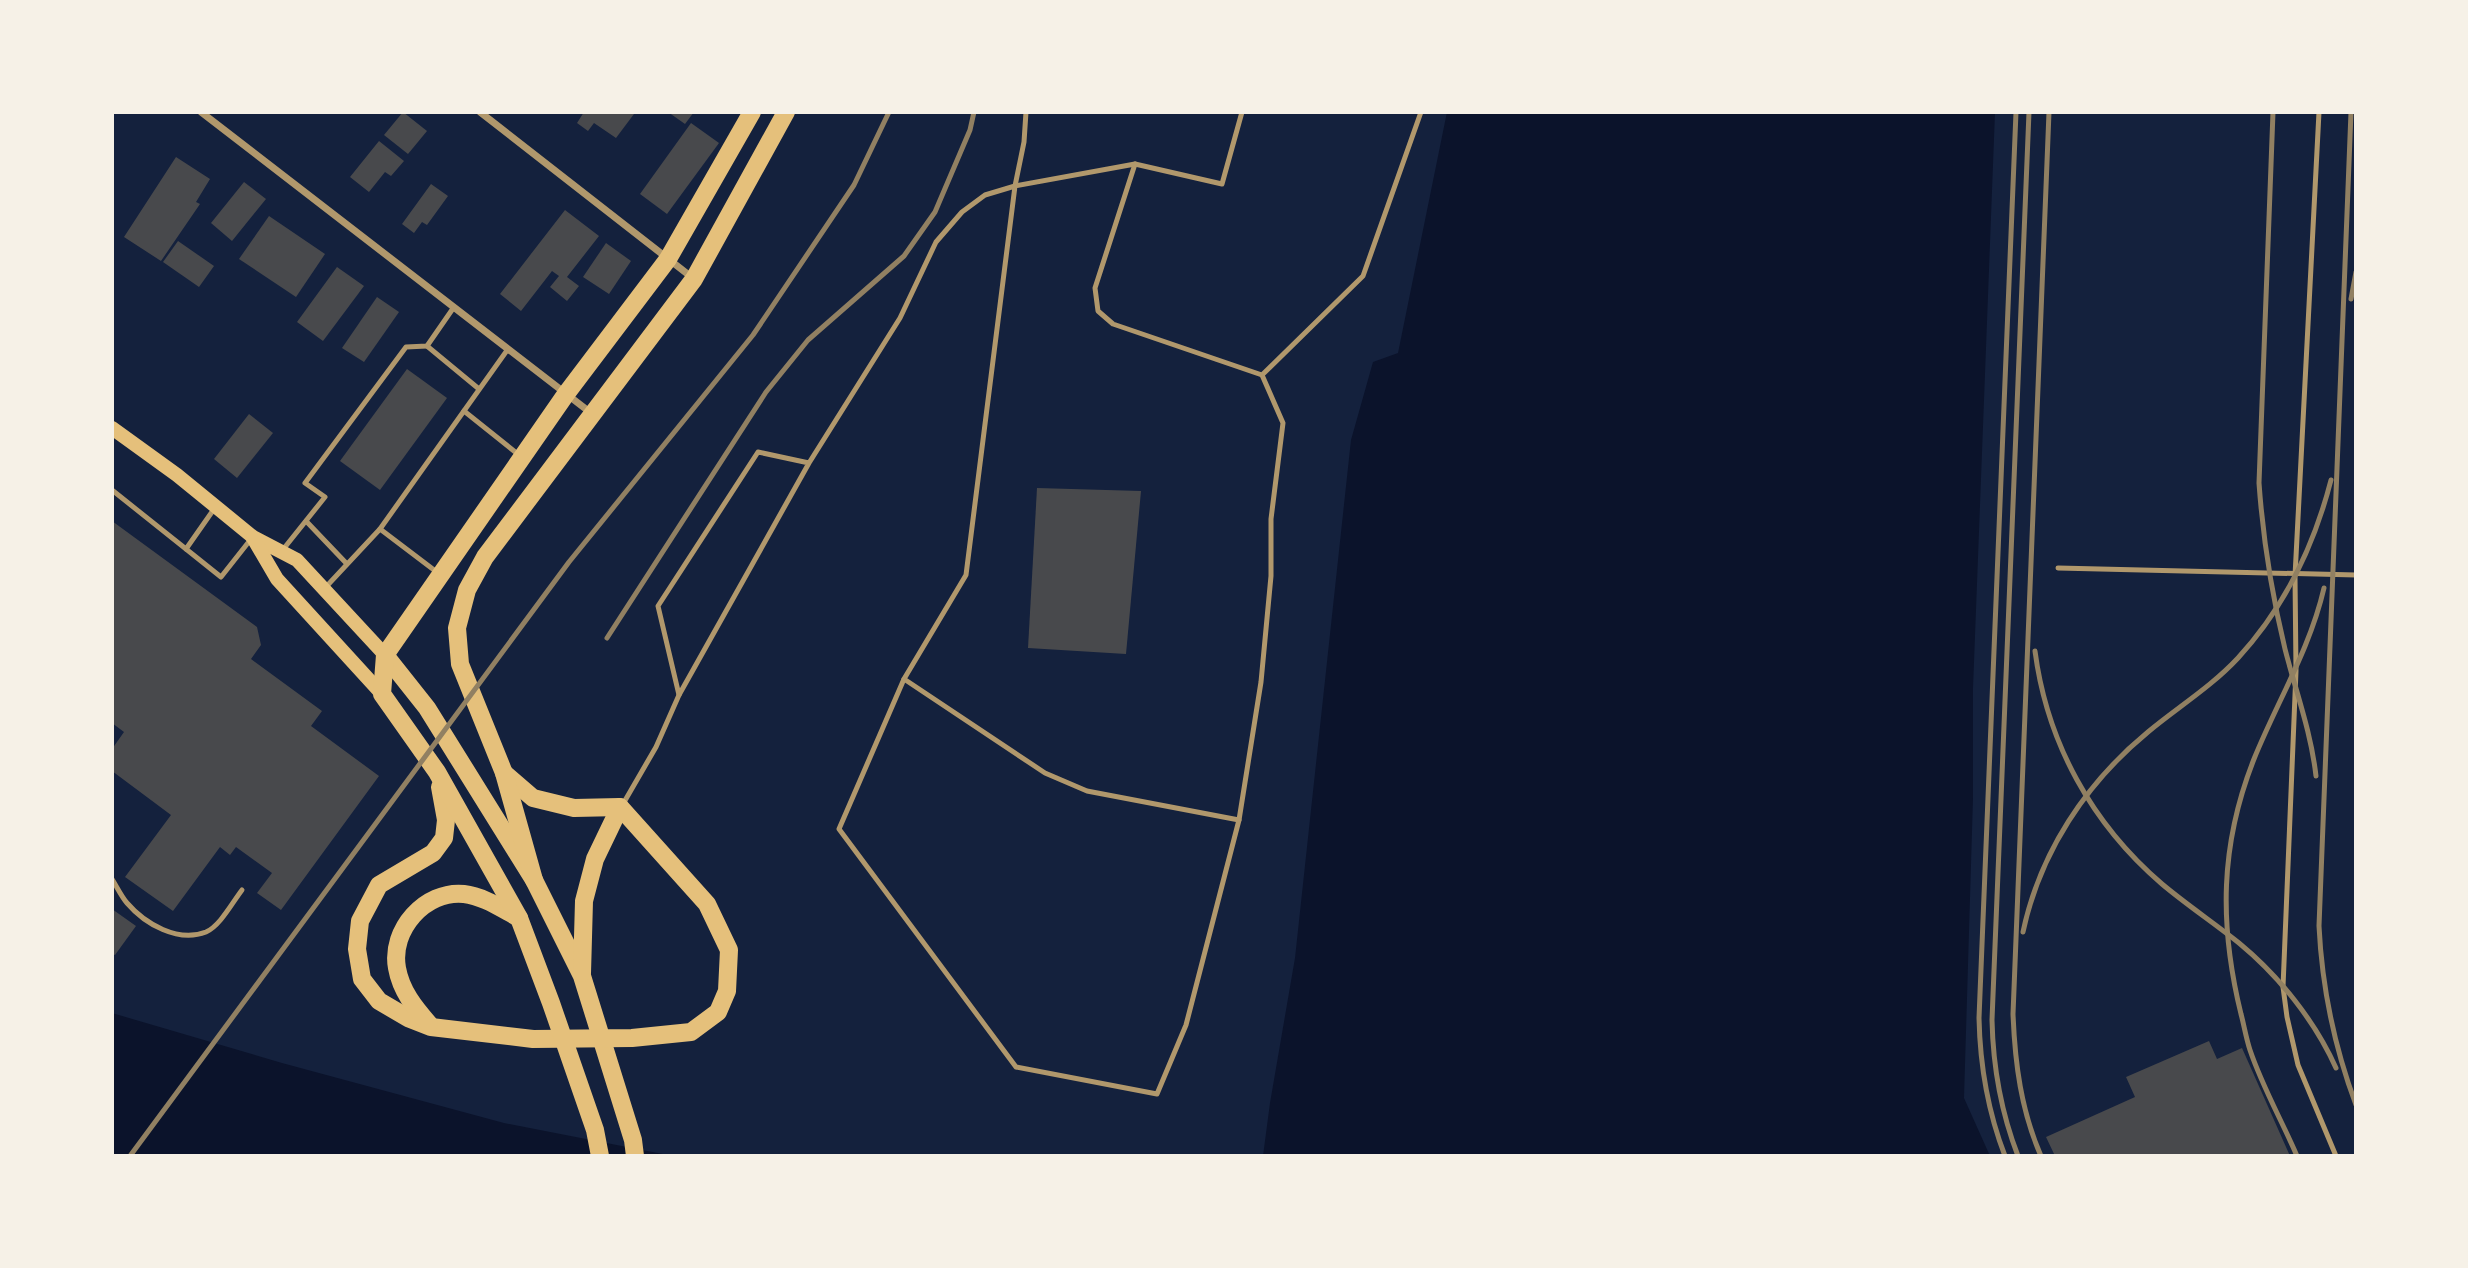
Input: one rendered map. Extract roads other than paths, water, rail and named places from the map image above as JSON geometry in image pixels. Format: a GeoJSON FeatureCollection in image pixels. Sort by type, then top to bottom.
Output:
{"type":"FeatureCollection","features":[{"type":"Feature","properties":{"kind":"main road"},"geometry":{"type":"LineString","coordinates":[[382,694],[385,654],[566,394],[668,259],[752,112]]}},
{"type":"Feature","properties":{"kind":"main road"},"geometry":{"type":"LineString","coordinates":[[534,880],[504,773],[460,664],[457,628],[467,590],[485,557],[694,279],[781,115]]}},
{"type":"Feature","properties":{"kind":"main road"},"geometry":{"type":"LineString","coordinates":[[112,428],[253,537],[298,560],[385,654],[427,708],[534,880],[582,976],[633,1140],[635,1156]]}},
{"type":"Feature","properties":{"kind":"main road"},"geometry":{"type":"LineString","coordinates":[[253,537],[277,579],[382,694],[437,772],[519,918],[595,1130],[600,1156]]}},
{"type":"Feature","properties":{"kind":"main road"},"geometry":{"type":"LineString","coordinates":[[437,772],[446,820],[444,838],[433,853],[379,885],[360,921],[357,948],[362,979],[379,1000],[408,1018],[431,1027],[533,1039],[632,1038],[691,1032],[718,1012],[727,991],[729,950],[707,904],[620,807],[573,808],[533,798],[504,773]]}},
{"type":"Feature","properties":{"kind":"main road"},"geometry":{"type":"LineString","coordinates":[[582,976],[584,901],[596,859],[620,807]]}},
{"type":"Feature","properties":{"kind":"main road"},"geometry":{"type":"LineString","coordinates":[[431,1027],[409,1001],[397,968],[398,938],[418,909],[440,895],[465,894],[484,900],[519,918]]}},
{"type":"Feature","properties":{"kind":"street"},"geometry":{"type":"LineString","coordinates":[[201,112],[592,414]]}},
{"type":"Feature","properties":{"kind":"street"},"geometry":{"type":"LineString","coordinates":[[480,112],[694,279]]}},
{"type":"Feature","properties":{"kind":"lane"},"geometry":{"type":"LineString","coordinates":[[1026,112],[966,575],[904,679],[839,829],[1016,1067],[1157,1094],[1186,1025],[1239,820],[1261,682],[1271,576],[1271,519],[1283,423],[1262,375],[1113,324],[1098,311],[1095,288],[1135,164]]}},
{"type":"Feature","properties":{"kind":"lane"},"geometry":{"type":"LineString","coordinates":[[620,807],[656,747],[679,695],[809,463],[900,318],[936,242],[962,212],[985,195],[1015,186],[1135,164],[1222,184],[1242,112]]}},
{"type":"Feature","properties":{"kind":"lane"},"geometry":{"type":"LineString","coordinates":[[1262,375],[1363,276],[1421,112]]}},
{"type":"Feature","properties":{"kind":"lane"},"geometry":{"type":"LineString","coordinates":[[2319,112],[2296,574],[2296,671],[2283,987],[2298,1065],[2336,1156]]}},
{"type":"Feature","properties":{"kind":"lane"},"geometry":{"type":"LineString","coordinates":[[427,346],[454,307]]}},
{"type":"Feature","properties":{"kind":"lane"},"geometry":{"type":"LineString","coordinates":[[281,552],[325,497],[304,483],[406,347],[427,346],[480,389]]}},
{"type":"Feature","properties":{"kind":"lane"},"geometry":{"type":"LineString","coordinates":[[324,589],[380,529],[508,349]]}},
{"type":"Feature","properties":{"kind":"lane"},"geometry":{"type":"LineString","coordinates":[[464,411],[522,458]]}},
{"type":"Feature","properties":{"kind":"lane"},"geometry":{"type":"LineString","coordinates":[[679,695],[659,606],[758,452],[809,463]]}},
{"type":"Feature","properties":{"kind":"lane"},"geometry":{"type":"LineString","coordinates":[[112,490],[221,577],[253,537]]}},
{"type":"Feature","properties":{"kind":"lane"},"geometry":{"type":"LineString","coordinates":[[186,549],[216,506]]}},
{"type":"Feature","properties":{"kind":"lane"},"geometry":{"type":"LineString","coordinates":[[306,521],[347,564]]}},
{"type":"Feature","properties":{"kind":"lane"},"geometry":{"type":"LineString","coordinates":[[380,529],[441,575]]}},
{"type":"Feature","properties":{"kind":"lane"},"geometry":{"type":"LineString","coordinates":[[2059,568],[2356,575]]}},
{"type":"Feature","properties":{"kind":"lane"},"geometry":{"type":"LineString","coordinates":[[904,679],[1045,773],[1087,791],[1239,820]]}},
{"type":"Feature","properties":{"kind":"lane"},"geometry":{"type":"LineString","coordinates":[[112,880],[127,903],[160,930],[188,935],[207,932],[242,890]]}},
{"type":"Feature","properties":{"kind":"water"},"geometry":{"type":"Polygon","coordinates":[[[1447,112],[1995,112],[1973,688],[1973,798],[1964,1098],[1990,1156],[1263,1156],[1295,958],[1351,440],[1373,362],[1398,353],[1447,112]]]}},
{"type":"Feature","properties":{"kind":"water"},"geometry":{"type":"Polygon","coordinates":[[[112,1013],[282,1063],[504,1123],[673,1156],[112,1156],[112,1013]]]}},
{"type":"Feature","properties":{"kind":"railway"},"geometry":{"type":"LineString","coordinates":[[130,1156],[569,562],[753,335],[854,185],[889,112]]}},
{"type":"Feature","properties":{"kind":"railway"},"geometry":{"type":"LineString","coordinates":[[607,638],[766,392],[808,340],[904,256],[935,212],[970,130],[974,112]]}},
{"type":"Feature","properties":{"kind":"railway"},"geometry":{"type":"LineString","coordinates":[[2005,1156],[1986,1088],[1979,1018],[2016,112]]}},
{"type":"Feature","properties":{"kind":"railway"},"geometry":{"type":"LineString","coordinates":[[2018,1156],[1999,1089],[1992,1020],[2029,112]]}},
{"type":"Feature","properties":{"kind":"railway"},"geometry":{"type":"LineString","coordinates":[[2041,1156],[2028,1121],[2020,1086],[2013,1014],[2049,112]]}},
{"type":"Feature","properties":{"kind":"railway"},"geometry":{"type":"LineString","coordinates":[[2273,112],[2259,483],[2276,608],[2307,728],[2316,776]]}},
{"type":"Feature","properties":{"kind":"railway"},"geometry":{"type":"LineString","coordinates":[[2351,112],[2319,926],[2330,1017],[2356,1105]]}},
{"type":"Feature","properties":{"kind":"railway"},"geometry":{"type":"LineString","coordinates":[[2351,299],[2356,272]]}},
{"type":"Feature","properties":{"kind":"railway"},"geometry":{"type":"LineString","coordinates":[[2023,932],[2041,874],[2069,821],[2086,797],[2105,774],[2148,732],[2228,668],[2270,618],[2296,575],[2316,528],[2331,480]]}},
{"type":"Feature","properties":{"kind":"railway"},"geometry":{"type":"LineString","coordinates":[[2297,1156],[2260,1077],[2247,1041],[2229,948],[2226,885],[2229,854],[2243,791],[2254,759],[2310,632],[2324,588]]}},
{"type":"Feature","properties":{"kind":"railway"},"geometry":{"type":"LineString","coordinates":[[2035,651],[2050,718],[2077,780],[2094,808],[2137,861],[2162,884],[2239,943],[2282,985],[2307,1016],[2336,1068]]}}]}
